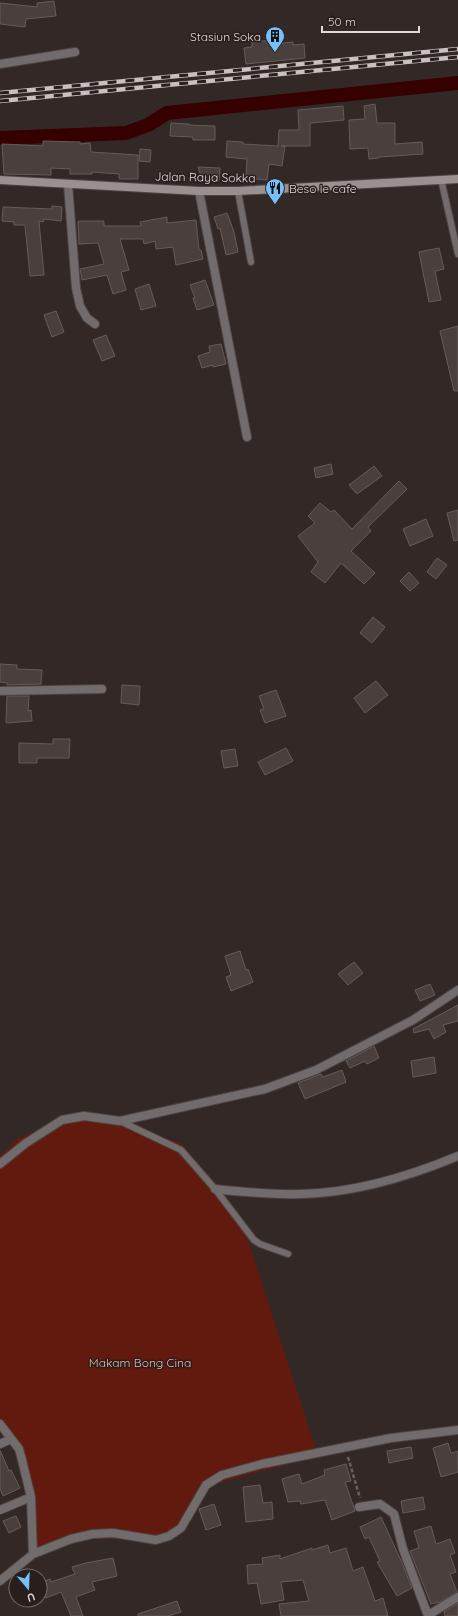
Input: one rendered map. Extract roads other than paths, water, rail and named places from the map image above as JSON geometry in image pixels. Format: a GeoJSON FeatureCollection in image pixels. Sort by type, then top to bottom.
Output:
{"type":"FeatureCollection","features":[{"type":"Feature","properties":{"kind":"main road","name":"Jalan Raya Sokka"},"geometry":{"type":"LineString","coordinates":[[0,180],[199,191],[238,191],[458,178]]}},
{"type":"Feature","properties":{"kind":"street"},"geometry":{"type":"LineString","coordinates":[[0,64],[75,52]]}},
{"type":"Feature","properties":{"kind":"street"},"geometry":{"type":"LineString","coordinates":[[68,184],[76,288],[80,306],[87,318],[95,324]]}},
{"type":"Feature","properties":{"kind":"street"},"geometry":{"type":"LineString","coordinates":[[199,191],[218,296],[247,437]]}},
{"type":"Feature","properties":{"kind":"street"},"geometry":{"type":"LineString","coordinates":[[0,691],[102,689]]}},
{"type":"Feature","properties":{"kind":"street"},"geometry":{"type":"LineString","coordinates":[[0,1164],[26,1143],[62,1120],[84,1116],[120,1121],[265,1089],[316,1070],[413,1020],[458,990]]}},
{"type":"Feature","properties":{"kind":"street"},"geometry":{"type":"LineString","coordinates":[[215,1189],[284,1195],[325,1192],[370,1184],[433,1166],[458,1156]]}},
{"type":"Feature","properties":{"kind":"street"},"geometry":{"type":"LineString","coordinates":[[0,1424],[18,1449],[21,1456],[31,1497],[33,1554]]}},
{"type":"Feature","properties":{"kind":"street"},"geometry":{"type":"LineString","coordinates":[[0,1580],[33,1554],[71,1539],[93,1534],[113,1533],[156,1540],[169,1536],[181,1528],[206,1486],[222,1475],[262,1464],[391,1438],[458,1430]]}},
{"type":"Feature","properties":{"kind":"street"},"geometry":{"type":"LineString","coordinates":[[0,1444],[11,1439]]}},
{"type":"Feature","properties":{"kind":"street"},"geometry":{"type":"LineString","coordinates":[[0,1510],[31,1497]]}},
{"type":"Feature","properties":{"kind":"street"},"geometry":{"type":"LineString","coordinates":[[361,1507],[380,1504],[394,1514],[403,1550],[426,1613],[430,1614],[458,1598]]}},
{"type":"Feature","properties":{"kind":"lane"},"geometry":{"type":"LineString","coordinates":[[441,179],[458,254]]}},
{"type":"Feature","properties":{"kind":"lane"},"geometry":{"type":"LineString","coordinates":[[238,191],[251,262]]}},
{"type":"Feature","properties":{"kind":"lane"},"geometry":{"type":"LineString","coordinates":[[120,1121],[180,1150],[215,1189],[254,1240],[260,1244],[288,1254]]}},
{"type":"Feature","properties":{"kind":"waterway"},"geometry":{"type":"LineString","coordinates":[[0,138],[126,133],[148,125],[167,113],[458,83]]}},
{"type":"Feature","properties":{"kind":"railway"},"geometry":{"type":"LineString","coordinates":[[0,93],[458,49]]}},
{"type":"Feature","properties":{"kind":"railway"},"geometry":{"type":"LineString","coordinates":[[0,101],[458,57]]}},
{"type":"Feature","properties":{"kind":"place","name":"Stasiun Soka"},"geometry":{"type":"Point","coordinates":[275,53]}},
{"type":"Feature","properties":{"kind":"place","name":"Beso le cafe"},"geometry":{"type":"Point","coordinates":[275,205]}},
{"type":"Feature","properties":{"kind":"park label","name":"Makam Bong Cina"},"geometry":{"type":"Point","coordinates":[140,1362]}}]}
